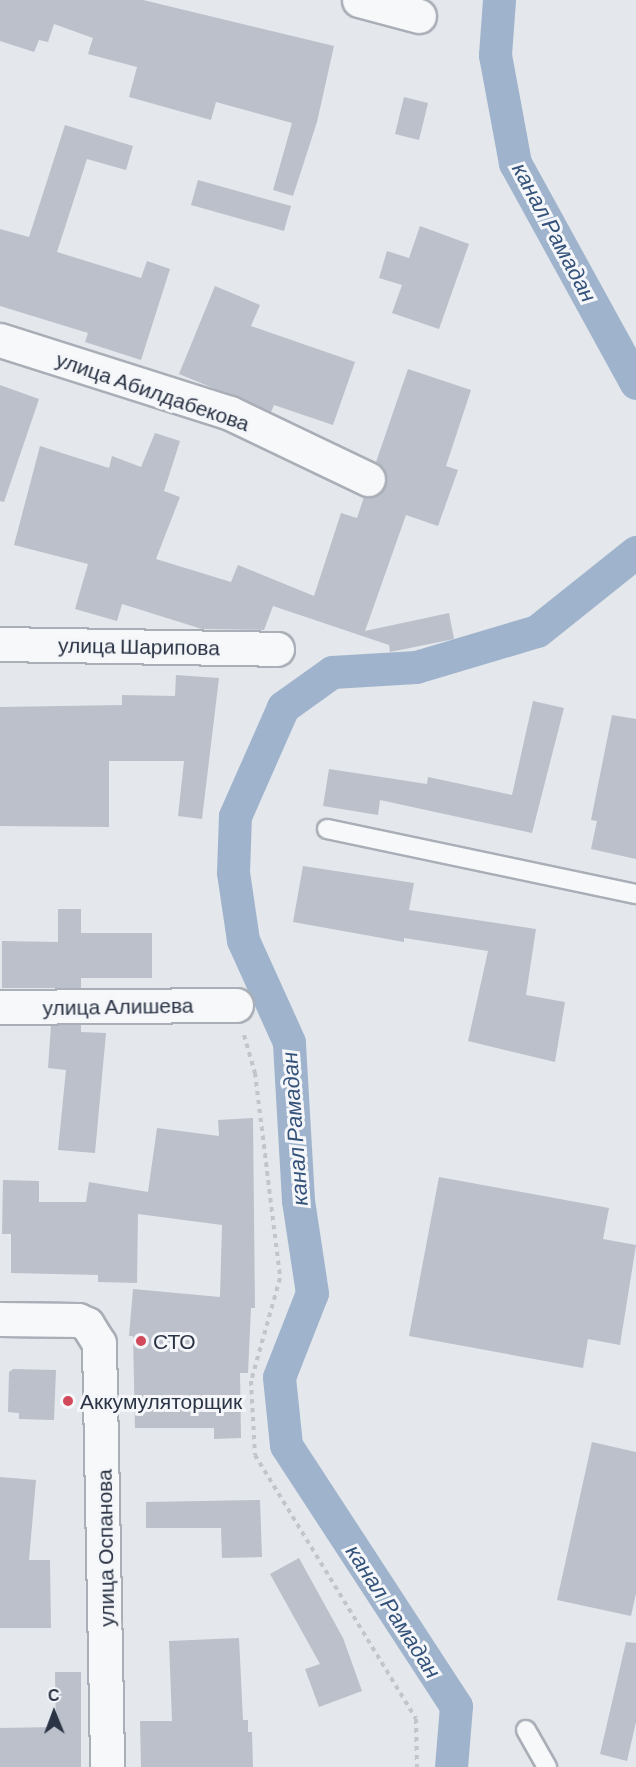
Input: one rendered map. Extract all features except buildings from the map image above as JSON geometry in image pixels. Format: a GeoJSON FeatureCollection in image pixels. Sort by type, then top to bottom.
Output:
{"type":"FeatureCollection","features":[{"type":"Feature","properties":{"kind":"street"},"geometry":{"type":"LineString","coordinates":[[359,0],[419,16]]}},
{"type":"Feature","properties":{"kind":"street","name":"улица Абилдабекова"},"geometry":{"type":"LineString","coordinates":[[0,340],[230,413],[368,479]]}},
{"type":"Feature","properties":{"kind":"street","name":"улица Шарипова"},"geometry":{"type":"LineString","coordinates":[[0,645],[278,649]]}},
{"type":"Feature","properties":{"kind":"street","name":"улица Алишева"},"geometry":{"type":"LineString","coordinates":[[0,1007],[236,1005]]}},
{"type":"Feature","properties":{"kind":"street","name":"улица Оспанова"},"geometry":{"type":"LineString","coordinates":[[0,1319],[78,1320],[93,1332],[99,1343],[103,1373],[107,1767]]}},
{"type":"Feature","properties":{"kind":"lane"},"geometry":{"type":"LineString","coordinates":[[327,829],[636,894]]}},
{"type":"Feature","properties":{"kind":"lane"},"geometry":{"type":"LineString","coordinates":[[526,1730],[547,1767]]}},
{"type":"Feature","properties":{"kind":"path"},"geometry":{"type":"LineString","coordinates":[[236,1005],[255,1073],[280,1278],[251,1381],[255,1455],[416,1719],[417,1767]]}},
{"type":"Feature","properties":{"kind":"waterway","name":"канал Рамадан"},"geometry":{"type":"LineString","coordinates":[[499,0],[495,55],[515,163],[636,383]]}},
{"type":"Feature","properties":{"kind":"waterway","name":"канал Рамадан"},"geometry":{"type":"LineString","coordinates":[[451,1767],[456,1706],[286,1445],[279,1377],[312,1293],[298,1200],[289,1042],[243,940],[233,872],[235,816],[283,707],[332,672],[416,667],[537,631],[636,552]]}},
{"type":"Feature","properties":{"kind":"place","name":"СТО"},"geometry":{"type":"Point","coordinates":[141,1341]}},
{"type":"Feature","properties":{"kind":"place","name":"Аккумуляторщик"},"geometry":{"type":"Point","coordinates":[68,1401]}}]}
